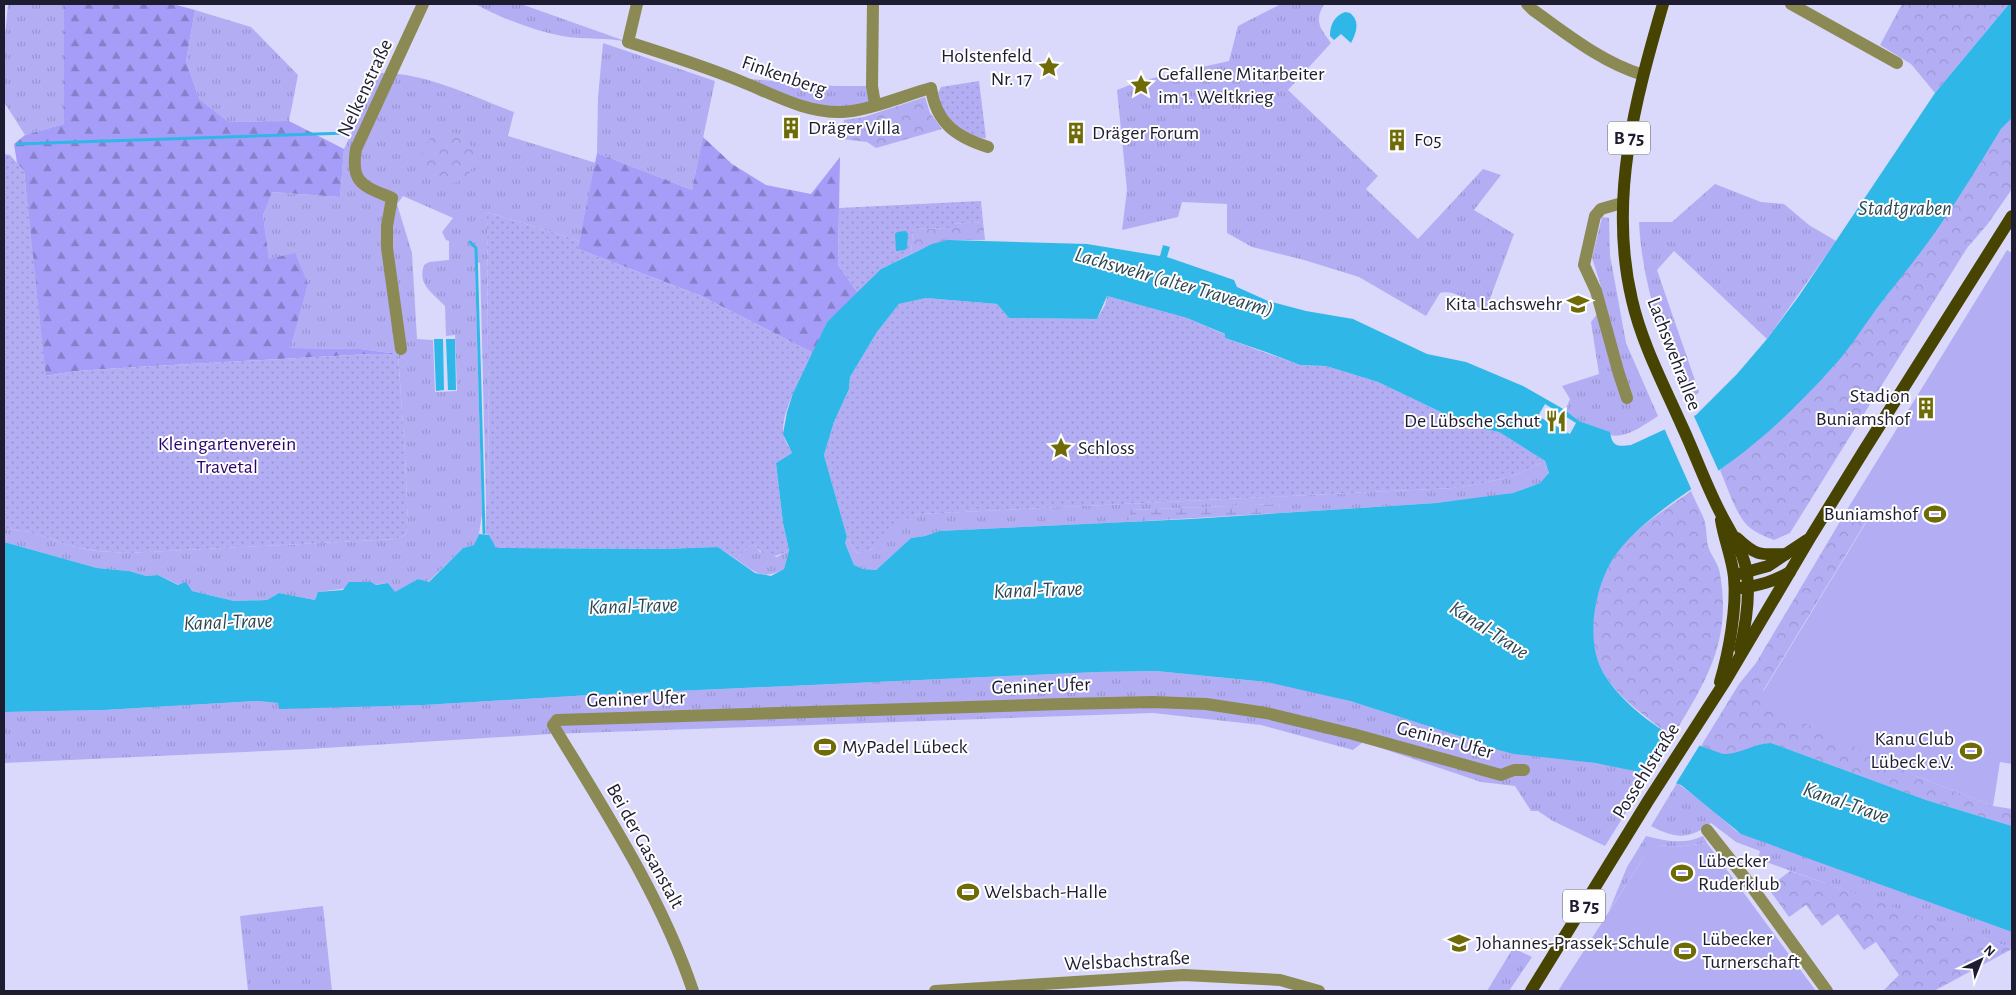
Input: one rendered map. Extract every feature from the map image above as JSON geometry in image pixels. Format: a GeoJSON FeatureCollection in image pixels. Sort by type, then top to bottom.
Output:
{"type":"FeatureCollection","features":[{"type":"Feature","properties":{"kind":"main road","name":"Lachswehrallee"},"geometry":{"type":"LineString","coordinates":[[1663,4],[1630,130],[1622,203],[1624,250],[1632,300],[1652,357],[1720,512],[1735,536],[1747,573],[1748,587],[1745,626],[1734,666]]}},
{"type":"Feature","properties":{"kind":"main road","name":"Possehlstraße"},"geometry":{"type":"LineString","coordinates":[[1531,991],[1734,666],[1810,538],[2012,216]]}},
{"type":"Feature","properties":{"kind":"main road","name":"Lachswehrallee"},"geometry":{"type":"LineString","coordinates":[[1716,695],[1730,640],[1734,582],[1720,512]]}},
{"type":"Feature","properties":{"kind":"main road"},"geometry":{"type":"LineString","coordinates":[[1735,536],[1750,550],[1761,555],[1786,554]]}},
{"type":"Feature","properties":{"kind":"main road"},"geometry":{"type":"LineString","coordinates":[[1734,582],[1747,573],[1760,570],[1810,538]]}},
{"type":"Feature","properties":{"kind":"main road"},"geometry":{"type":"LineString","coordinates":[[1734,582],[1748,587],[1763,585],[1776,580],[1792,570]]}},
{"type":"Feature","properties":{"kind":"street","name":"Nelkenstraße"},"geometry":{"type":"LineString","coordinates":[[401,349],[387,248],[387,226],[392,198],[370,189],[358,180],[353,165],[356,149],[423,4]]}},
{"type":"Feature","properties":{"kind":"street","name":"Finkenberg"},"geometry":{"type":"LineString","coordinates":[[638,4],[628,42],[740,81],[790,102],[821,111],[844,112],[931,88],[933,101],[939,117],[969,141],[988,147]]}},
{"type":"Feature","properties":{"kind":"street"},"geometry":{"type":"LineString","coordinates":[[873,4],[872,86],[876,104]]}},
{"type":"Feature","properties":{"kind":"street"},"geometry":{"type":"LineString","coordinates":[[1527,4],[1532,10],[1594,53],[1627,70],[1643,75]]}},
{"type":"Feature","properties":{"kind":"street"},"geometry":{"type":"LineString","coordinates":[[1791,4],[1897,63]]}},
{"type":"Feature","properties":{"kind":"street"},"geometry":{"type":"LineString","coordinates":[[1622,203],[1601,210],[1595,216],[1584,265],[1596,291],[1627,398]]}},
{"type":"Feature","properties":{"kind":"street","name":"Geniner Ufer"},"geometry":{"type":"LineString","coordinates":[[553,725],[557,720],[1062,704],[1153,702],[1206,704],[1266,713],[1314,724],[1501,774],[1514,770],[1524,770]]}},
{"type":"Feature","properties":{"kind":"street","name":"Bei der Gasanstalt"},"geometry":{"type":"LineString","coordinates":[[553,725],[651,891],[681,956],[693,991]]}},
{"type":"Feature","properties":{"kind":"street"},"geometry":{"type":"LineString","coordinates":[[1707,830],[1721,845],[1827,991]]}},
{"type":"Feature","properties":{"kind":"street","name":"Welsbachstraße"},"geometry":{"type":"LineString","coordinates":[[935,991],[1029,989],[1184,975],[1280,980],[1318,991]]}},
{"type":"Feature","properties":{"kind":"green space"},"geometry":{"type":"Polygon","coordinates":[[[8,4],[64,4],[64,124],[25,135],[4,102],[4,48],[8,4]]]}},
{"type":"Feature","properties":{"kind":"green space"},"geometry":{"type":"Polygon","coordinates":[[[64,4],[173,4],[195,10],[186,61],[199,99],[229,122],[289,121],[344,149],[340,197],[272,192],[263,215],[269,259],[295,253],[308,284],[290,348],[360,349],[398,354],[137,367],[76,371],[45,376],[24,171],[17,163],[14,144],[25,135],[64,124],[64,4]]]}},
{"type":"Feature","properties":{"kind":"green space"},"geometry":{"type":"Polygon","coordinates":[[[475,4],[521,4],[628,42],[562,36],[517,23],[475,4]]]}},
{"type":"Feature","properties":{"kind":"green space"},"geometry":{"type":"Polygon","coordinates":[[[1281,4],[1324,4],[1319,20],[1324,33],[1331,43],[1288,90],[1378,176],[1366,189],[1418,239],[1483,169],[1501,175],[1474,210],[1514,234],[1485,312],[1464,298],[1446,292],[1440,293],[1426,316],[1359,277],[1304,260],[1252,247],[1227,233],[1227,204],[1182,202],[1178,217],[1122,230],[1127,190],[1117,90],[1140,81],[1229,61],[1238,26],[1281,4]]]}},
{"type":"Feature","properties":{"kind":"green space"},"geometry":{"type":"Polygon","coordinates":[[[1902,4],[2009,4],[1935,93],[1911,64],[1880,45],[1902,4]]]}},
{"type":"Feature","properties":{"kind":"green space"},"geometry":{"type":"Polygon","coordinates":[[[195,10],[251,27],[298,75],[289,121],[229,122],[199,99],[186,61],[195,10]]]}},
{"type":"Feature","properties":{"kind":"green space"},"geometry":{"type":"Polygon","coordinates":[[[603,43],[715,81],[692,190],[597,153],[598,97],[603,43]]]}},
{"type":"Feature","properties":{"kind":"green space"},"geometry":{"type":"Polygon","coordinates":[[[379,73],[413,76],[431,81],[514,112],[508,136],[596,163],[580,241],[487,212],[489,501],[486,501],[480,263],[475,262],[482,514],[479,534],[474,545],[463,548],[428,582],[418,579],[395,593],[388,583],[318,592],[315,600],[279,593],[267,600],[234,601],[192,591],[158,575],[146,576],[129,571],[97,568],[4,542],[4,529],[31,532],[71,546],[96,551],[129,553],[396,539],[405,535],[408,526],[398,354],[360,349],[289,348],[308,284],[269,260],[263,215],[271,192],[340,197],[344,149],[379,73]],[[403,196],[397,204],[412,253],[417,339],[433,340],[435,392],[457,391],[455,335],[446,336],[445,306],[427,288],[422,272],[424,265],[429,262],[449,260],[449,241],[446,240],[442,232],[453,218],[403,196]]]}},
{"type":"Feature","properties":{"kind":"green space"},"geometry":{"type":"Polygon","coordinates":[[[750,79],[835,86],[872,86],[875,100],[844,112],[821,111],[750,79]]]}},
{"type":"Feature","properties":{"kind":"green space"},"geometry":{"type":"Polygon","coordinates":[[[979,81],[986,138],[976,137],[947,120],[943,114],[938,93],[941,87],[979,81]]]}},
{"type":"Feature","properties":{"kind":"green space"},"geometry":{"type":"Polygon","coordinates":[[[925,97],[930,113],[942,129],[876,148],[867,142],[842,139],[844,120],[864,117],[925,97]]]}},
{"type":"Feature","properties":{"kind":"green space"},"geometry":{"type":"Polygon","coordinates":[[[2012,118],[2012,189],[1987,225],[1967,248],[1790,533],[1774,540],[1755,532],[1738,513],[1720,470],[1758,440],[1833,367],[1936,230],[2001,129],[2012,118]]]}},
{"type":"Feature","properties":{"kind":"green space"},"geometry":{"type":"Polygon","coordinates":[[[448,132],[458,134],[466,140],[472,148],[474,158],[472,168],[466,176],[458,182],[448,184],[438,182],[430,176],[424,168],[422,158],[424,148],[430,140],[438,134],[448,132]]]}},
{"type":"Feature","properties":{"kind":"green space"},"geometry":{"type":"Polygon","coordinates":[[[703,137],[732,164],[766,185],[811,194],[840,157],[838,265],[858,293],[827,322],[813,353],[699,295],[578,249],[597,153],[692,190],[703,137]]]}},
{"type":"Feature","properties":{"kind":"green space","name":"Kleingartenverein Travetal"},"geometry":{"type":"Polygon","coordinates":[[[4,154],[10,155],[24,171],[46,376],[76,371],[137,367],[398,354],[408,526],[405,535],[396,539],[129,553],[97,551],[71,546],[31,532],[4,529],[4,154]]]}},
{"type":"Feature","properties":{"kind":"green space"},"geometry":{"type":"Polygon","coordinates":[[[1715,184],[1761,202],[1784,204],[1809,225],[1836,241],[1767,339],[1674,251],[1657,270],[1699,392],[1689,401],[1655,314],[1644,268],[1639,222],[1672,222],[1715,184]]]}},
{"type":"Feature","properties":{"kind":"green space"},"geometry":{"type":"Polygon","coordinates":[[[981,201],[983,222],[951,224],[950,228],[913,229],[911,254],[881,269],[858,293],[838,265],[839,208],[981,201]]]}},
{"type":"Feature","properties":{"kind":"green space"},"geometry":{"type":"Polygon","coordinates":[[[487,212],[580,241],[578,249],[699,295],[813,353],[793,394],[785,417],[784,436],[792,453],[776,463],[783,523],[789,550],[779,555],[770,556],[754,545],[748,547],[736,559],[718,547],[663,549],[495,548],[489,535],[486,534],[486,501],[489,501],[487,212]]]}},
{"type":"Feature","properties":{"kind":"green space"},"geometry":{"type":"Polygon","coordinates":[[[1602,217],[1609,218],[1610,255],[1626,343],[1658,416],[1629,433],[1616,436],[1579,421],[1565,410],[1570,399],[1562,386],[1599,374],[1591,322],[1604,305],[1600,283],[1592,258],[1602,217]]]}},
{"type":"Feature","properties":{"kind":"green space"},"geometry":{"type":"Polygon","coordinates":[[[983,222],[985,240],[947,241],[931,245],[911,254],[913,229],[950,228],[950,224],[983,222]]]}},
{"type":"Feature","properties":{"kind":"green space","name":"Buniamshof"},"geometry":{"type":"Polygon","coordinates":[[[2007,250],[2012,253],[2012,764],[2000,762],[1993,806],[1916,776],[1766,705],[1763,692],[1867,521],[1848,508],[2007,250]]]}},
{"type":"Feature","properties":{"kind":"green space"},"geometry":{"type":"Polygon","coordinates":[[[1107,296],[1187,318],[1226,335],[1225,338],[1300,365],[1326,366],[1378,382],[1470,426],[1499,432],[1545,461],[1522,472],[1500,479],[1453,488],[921,514],[905,520],[870,550],[857,553],[847,537],[824,455],[834,422],[849,389],[850,377],[877,332],[899,304],[926,298],[997,304],[1009,318],[1097,319],[1105,305],[1107,296]]]}},
{"type":"Feature","properties":{"kind":"green space"},"geometry":{"type":"Polygon","coordinates":[[[1545,461],[1549,474],[1540,483],[1513,493],[1489,497],[1436,503],[1281,513],[1279,504],[1132,510],[1128,522],[939,531],[911,538],[876,570],[863,569],[854,565],[845,543],[847,537],[857,553],[871,550],[899,523],[912,516],[921,514],[1453,488],[1500,479],[1522,472],[1545,461]]]}},
{"type":"Feature","properties":{"kind":"green space"},"geometry":{"type":"Polygon","coordinates":[[[1691,491],[1704,519],[1708,546],[1719,570],[1723,598],[1722,620],[1719,640],[1706,678],[1673,736],[1620,695],[1601,668],[1593,641],[1594,610],[1602,580],[1615,555],[1623,545],[1631,536],[1661,512],[1691,491]]]}},
{"type":"Feature","properties":{"kind":"green space"},"geometry":{"type":"Polygon","coordinates":[[[1279,504],[1281,513],[1128,522],[1131,510],[1279,504]]]}},
{"type":"Feature","properties":{"kind":"green space"},"geometry":{"type":"Polygon","coordinates":[[[1848,508],[1867,520],[1763,691],[1916,776],[1993,806],[2012,809],[2012,826],[1926,800],[1771,743],[1761,744],[1732,755],[1720,754],[1701,746],[1739,684],[1756,663],[1848,508]]]}},
{"type":"Feature","properties":{"kind":"green space"},"geometry":{"type":"Polygon","coordinates":[[[754,545],[760,552],[777,557],[789,550],[784,569],[776,573],[764,575],[736,559],[748,547],[754,545]]]}},
{"type":"Feature","properties":{"kind":"green space"},"geometry":{"type":"Polygon","coordinates":[[[1156,671],[1267,682],[1306,690],[1350,701],[1487,745],[1487,747],[1528,755],[1610,765],[1650,774],[1605,846],[1553,821],[1538,811],[1531,811],[1515,786],[1481,782],[1363,742],[1353,750],[1261,725],[1153,713],[551,734],[309,749],[4,763],[4,712],[104,710],[258,701],[279,703],[279,708],[424,705],[590,695],[1097,672],[1156,671]]]}},
{"type":"Feature","properties":{"kind":"green space"},"geometry":{"type":"Polygon","coordinates":[[[1677,783],[1708,806],[1736,831],[2012,932],[2012,948],[1758,859],[1760,851],[1736,842],[1711,823],[1703,829],[1682,836],[1651,826],[1677,783]]]}},
{"type":"Feature","properties":{"kind":"green space"},"geometry":{"type":"Polygon","coordinates":[[[1646,836],[1668,841],[1681,841],[1703,836],[1707,843],[1676,847],[1659,845],[1644,857],[1609,911],[1627,867],[1646,836]]]}},
{"type":"Feature","properties":{"kind":"green space","name":"Lübecker Turnerschaft"},"geometry":{"type":"Polygon","coordinates":[[[1707,843],[1816,991],[1558,991],[1644,857],[1653,847],[1659,845],[1676,847],[1707,843]]]}},
{"type":"Feature","properties":{"kind":"green space"},"geometry":{"type":"Polygon","coordinates":[[[1790,871],[2012,949],[1934,991],[1883,991],[1899,975],[1876,942],[1864,950],[1838,914],[1822,926],[1806,905],[1789,917],[1768,888],[1790,871]]]}},
{"type":"Feature","properties":{"kind":"green space"},"geometry":{"type":"Polygon","coordinates":[[[323,906],[332,991],[248,991],[240,916],[323,906]]]}},
{"type":"Feature","properties":{"kind":"green space"},"geometry":{"type":"Polygon","coordinates":[[[1513,948],[1532,957],[1509,991],[1487,991],[1513,948]]]}},
{"type":"Feature","properties":{"kind":"water"},"geometry":{"type":"Polygon","coordinates":[[[2009,4],[2012,4],[2012,118],[2001,129],[1945,219],[1832,368],[1772,429],[1732,461],[1641,527],[1617,553],[1603,578],[1598,593],[1593,625],[1594,640],[1596,655],[1601,668],[1622,698],[1642,716],[1673,736],[1723,754],[1735,753],[1771,743],[1926,800],[2012,826],[2012,932],[1741,834],[1681,785],[1650,774],[1595,763],[1514,754],[1487,747],[1487,745],[1350,701],[1267,682],[1156,671],[1097,672],[590,695],[424,705],[279,709],[278,703],[258,701],[104,710],[4,712],[4,542],[97,568],[129,571],[146,576],[158,575],[178,585],[186,582],[192,591],[234,601],[267,600],[279,593],[315,600],[318,592],[343,590],[349,582],[371,582],[376,585],[388,583],[395,592],[418,579],[429,582],[463,548],[474,545],[479,534],[489,535],[496,548],[663,549],[718,547],[755,573],[771,576],[784,569],[789,550],[783,523],[776,463],[792,453],[783,434],[787,412],[793,393],[827,322],[881,269],[932,244],[948,240],[1087,244],[1160,256],[1163,245],[1170,247],[1167,257],[1234,280],[1237,287],[1268,301],[1306,311],[1353,319],[1427,354],[1466,362],[1523,386],[1565,410],[1579,421],[1610,432],[1614,443],[1622,446],[1631,445],[1696,415],[1737,374],[1767,339],[1799,296],[1935,93],[2009,4]],[[1107,296],[1097,319],[1009,318],[997,304],[926,298],[899,304],[877,332],[850,377],[849,389],[834,422],[824,455],[847,537],[845,543],[854,565],[863,569],[876,570],[911,538],[939,531],[1191,519],[1436,503],[1513,493],[1540,483],[1549,473],[1545,461],[1499,432],[1470,426],[1378,382],[1326,366],[1300,365],[1225,338],[1225,334],[1187,318],[1107,296]]]}},
{"type":"Feature","properties":{"kind":"water"},"geometry":{"type":"Polygon","coordinates":[[[1345,12],[1353,16],[1356,23],[1355,35],[1351,43],[1341,34],[1334,40],[1330,36],[1333,21],[1345,12]]]}},
{"type":"Feature","properties":{"kind":"water"},"geometry":{"type":"Polygon","coordinates":[[[906,231],[908,234],[907,248],[896,251],[895,234],[906,231]]]}},
{"type":"Feature","properties":{"kind":"water"},"geometry":{"type":"Polygon","coordinates":[[[434,339],[443,339],[444,390],[436,391],[434,339]]]}},
{"type":"Feature","properties":{"kind":"water"},"geometry":{"type":"Polygon","coordinates":[[[446,339],[455,339],[456,390],[448,390],[446,339]]]}},
{"type":"Feature","properties":{"kind":"pier"},"geometry":{"type":"Polygon","coordinates":[[[1545,404],[1576,423],[1570,434],[1538,416],[1545,404]]]}},
{"type":"Feature","properties":{"kind":"pier"},"geometry":{"type":"Polygon","coordinates":[[[1693,414],[1720,474],[1693,493],[1664,428],[1693,414]]]}},
{"type":"Feature","properties":{"kind":"pier"},"geometry":{"type":"Polygon","coordinates":[[[1676,734],[1701,743],[1675,785],[1650,776],[1676,734]]]}},
{"type":"Feature","properties":{"kind":"waterway"},"geometry":{"type":"LineString","coordinates":[[17,144],[347,133]]}},
{"type":"Feature","properties":{"kind":"waterway"},"geometry":{"type":"LineString","coordinates":[[470,242],[476,248],[484,533]]}},
{"type":"Feature","properties":{"kind":"place","name":"Holstenfeld Nr. 17"},"geometry":{"type":"Point","coordinates":[1049,67]}},
{"type":"Feature","properties":{"kind":"place","name":"Gefallene Mitarbeiter im 1. Weltkrieg"},"geometry":{"type":"Point","coordinates":[1141,85]}},
{"type":"Feature","properties":{"kind":"place","name":"Dräger Villa"},"geometry":{"type":"Point","coordinates":[791,128]}},
{"type":"Feature","properties":{"kind":"place","name":"Dräger Forum"},"geometry":{"type":"Point","coordinates":[1076,133]}},
{"type":"Feature","properties":{"kind":"place","name":"F05"},"geometry":{"type":"Point","coordinates":[1397,140]}},
{"type":"Feature","properties":{"kind":"place","name":"Kita Lachswehr"},"geometry":{"type":"Point","coordinates":[1578,304]}},
{"type":"Feature","properties":{"kind":"place","name":"Stadion Buniamshof"},"geometry":{"type":"Point","coordinates":[1926,408]}},
{"type":"Feature","properties":{"kind":"place","name":"De Lübsche Schut"},"geometry":{"type":"Point","coordinates":[1556,421]}},
{"type":"Feature","properties":{"kind":"place","name":"Schloss"},"geometry":{"type":"Point","coordinates":[1061,448]}},
{"type":"Feature","properties":{"kind":"place","name":"Buniamshof"},"geometry":{"type":"Point","coordinates":[1935,514]}},
{"type":"Feature","properties":{"kind":"place","name":"MyPadel Lübeck"},"geometry":{"type":"Point","coordinates":[825,747]}},
{"type":"Feature","properties":{"kind":"place","name":"Kanu Club Lübeck e.V."},"geometry":{"type":"Point","coordinates":[1971,751]}},
{"type":"Feature","properties":{"kind":"place","name":"Lübecker Ruderklub"},"geometry":{"type":"Point","coordinates":[1682,873]}},
{"type":"Feature","properties":{"kind":"place","name":"Welsbach-Halle"},"geometry":{"type":"Point","coordinates":[968,892]}},
{"type":"Feature","properties":{"kind":"place","name":"Johannes-Prassek-Schule"},"geometry":{"type":"Point","coordinates":[1459,943]}},
{"type":"Feature","properties":{"kind":"place","name":"Lübecker Turnerschaft"},"geometry":{"type":"Point","coordinates":[1685,951]}},
{"type":"Feature","properties":{"kind":"water label","name":"Stadtgraben"},"geometry":{"type":"Point","coordinates":[1905,208]}},
{"type":"Feature","properties":{"kind":"water label","name":"Lachswehr (alter Travearm)"},"geometry":{"type":"Point","coordinates":[1174,282]}},
{"type":"Feature","properties":{"kind":"water label","name":"Kanal-Trave"},"geometry":{"type":"Point","coordinates":[1038,590]}},
{"type":"Feature","properties":{"kind":"water label","name":"Kanal-Trave"},"geometry":{"type":"Point","coordinates":[633,606]}},
{"type":"Feature","properties":{"kind":"water label","name":"Kanal-Trave"},"geometry":{"type":"Point","coordinates":[228,622]}},
{"type":"Feature","properties":{"kind":"water label","name":"Kanal-Trave"},"geometry":{"type":"Point","coordinates":[1489,630]}},
{"type":"Feature","properties":{"kind":"water label","name":"Kanal-Trave"},"geometry":{"type":"Point","coordinates":[1846,803]}}]}
